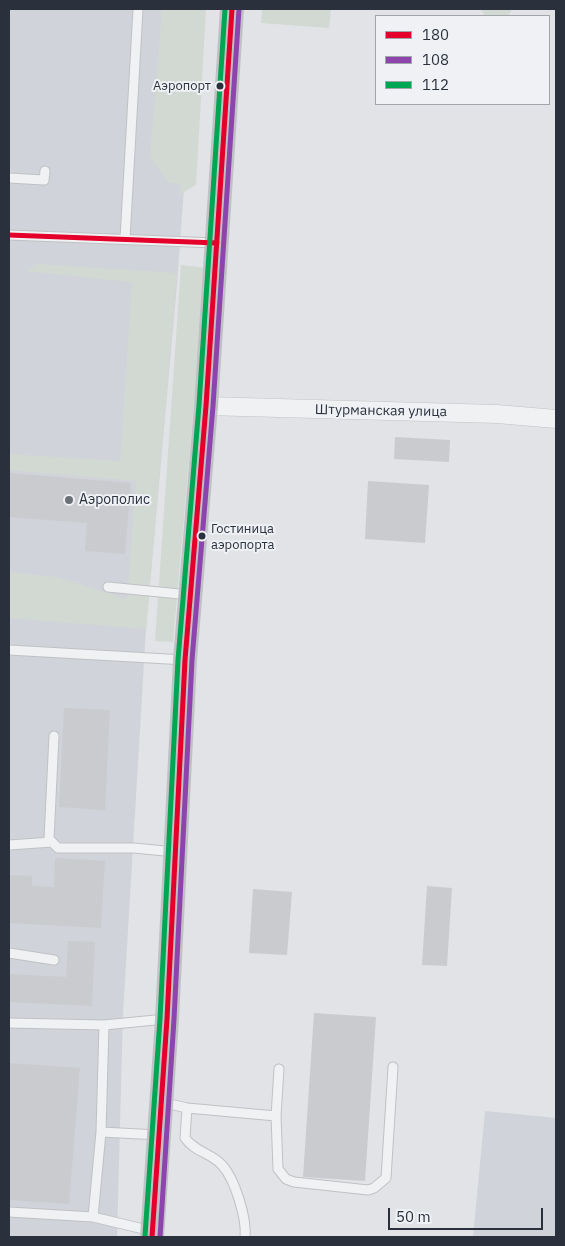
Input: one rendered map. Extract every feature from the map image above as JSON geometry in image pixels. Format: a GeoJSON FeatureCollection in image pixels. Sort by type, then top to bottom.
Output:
{"type":"FeatureCollection","features":[{"type":"Feature","properties":{"kind":"main road"},"geometry":{"type":"LineString","coordinates":[[152,1234],[167,1019],[186,660],[206,406],[232,9]]}},
{"type":"Feature","properties":{"kind":"street","name":"Штурманская улица"},"geometry":{"type":"LineString","coordinates":[[206,406],[497,414],[556,420]]}},
{"type":"Feature","properties":{"kind":"lane"},"geometry":{"type":"LineString","coordinates":[[125,239],[138,9]]}},
{"type":"Feature","properties":{"kind":"lane"},"geometry":{"type":"LineString","coordinates":[[9,178],[44,180],[45,170]]}},
{"type":"Feature","properties":{"kind":"lane"},"geometry":{"type":"LineString","coordinates":[[9,235],[217,243]]}},
{"type":"Feature","properties":{"kind":"lane"},"geometry":{"type":"LineString","coordinates":[[108,588],[191,595]]}},
{"type":"Feature","properties":{"kind":"lane"},"geometry":{"type":"LineString","coordinates":[[9,650],[186,660]]}},
{"type":"Feature","properties":{"kind":"lane"},"geometry":{"type":"LineString","coordinates":[[54,736],[49,839],[58,848],[134,848],[176,852]]}},
{"type":"Feature","properties":{"kind":"lane"},"geometry":{"type":"LineString","coordinates":[[9,845],[52,842]]}},
{"type":"Feature","properties":{"kind":"lane"},"geometry":{"type":"LineString","coordinates":[[9,952],[54,960]]}},
{"type":"Feature","properties":{"kind":"lane"},"geometry":{"type":"LineString","coordinates":[[9,1023],[104,1025],[167,1019]]}},
{"type":"Feature","properties":{"kind":"lane"},"geometry":{"type":"LineString","coordinates":[[93,1217],[101,1132],[104,1025]]}},
{"type":"Feature","properties":{"kind":"lane"},"geometry":{"type":"LineString","coordinates":[[279,1069],[276,1116],[278,1169],[286,1179],[294,1182],[368,1190],[374,1188],[386,1178],[393,1067]]}},
{"type":"Feature","properties":{"kind":"lane"},"geometry":{"type":"LineString","coordinates":[[161,1102],[187,1108],[276,1116]]}},
{"type":"Feature","properties":{"kind":"lane"},"geometry":{"type":"LineString","coordinates":[[187,1108],[185,1138],[194,1149],[223,1166],[246,1218],[245,1237]]}},
{"type":"Feature","properties":{"kind":"lane"},"geometry":{"type":"LineString","coordinates":[[101,1132],[159,1135]]}},
{"type":"Feature","properties":{"kind":"lane"},"geometry":{"type":"LineString","coordinates":[[9,1212],[93,1217],[152,1234]]}},
{"type":"Feature","properties":{"kind":"shaded area"},"geometry":{"type":"Polygon","coordinates":[[[9,9],[197,9],[177,284],[146,629],[123,1013],[117,1237],[9,1237],[9,9]]]}},
{"type":"Feature","properties":{"kind":"shaded area"},"geometry":{"type":"Polygon","coordinates":[[[162,9],[206,9],[196,185],[179,195],[180,184],[168,182],[150,157],[162,9]]]}},
{"type":"Feature","properties":{"kind":"shaded area"},"geometry":{"type":"Polygon","coordinates":[[[262,9],[331,9],[329,28],[261,23],[262,9]]]}},
{"type":"Feature","properties":{"kind":"shaded area"},"geometry":{"type":"Polygon","coordinates":[[[481,9],[512,9],[509,15],[484,15],[481,9]]]}},
{"type":"Feature","properties":{"kind":"shaded area"},"geometry":{"type":"Polygon","coordinates":[[[36,264],[177,273],[146,629],[9,618],[9,572],[56,577],[127,599],[136,481],[9,470],[9,454],[120,461],[132,282],[25,271],[36,264]]]}},
{"type":"Feature","properties":{"kind":"shaded area"},"geometry":{"type":"Polygon","coordinates":[[[181,265],[206,268],[173,642],[155,641],[181,265]]]}},
{"type":"Feature","properties":{"kind":"shaded area"},"geometry":{"type":"Polygon","coordinates":[[[485,1111],[556,1118],[556,1237],[473,1237],[485,1111]]]}},
{"type":"Feature","properties":{"kind":"building"},"geometry":{"type":"Polygon","coordinates":[[[395,437],[450,440],[449,462],[394,459],[395,437]]]}},
{"type":"Feature","properties":{"kind":"building","name":"Аэрополис"},"geometry":{"type":"Polygon","coordinates":[[[9,473],[131,483],[125,554],[85,551],[87,523],[9,517],[9,473]]]}},
{"type":"Feature","properties":{"kind":"building"},"geometry":{"type":"Polygon","coordinates":[[[368,481],[429,485],[425,543],[365,539],[368,481]]]}},
{"type":"Feature","properties":{"kind":"building"},"geometry":{"type":"Polygon","coordinates":[[[64,708],[110,710],[105,810],[59,807],[64,708]]]}},
{"type":"Feature","properties":{"kind":"building"},"geometry":{"type":"Polygon","coordinates":[[[55,858],[105,861],[101,928],[9,923],[9,875],[32,876],[32,886],[54,887],[55,858]]]}},
{"type":"Feature","properties":{"kind":"building"},"geometry":{"type":"Polygon","coordinates":[[[427,886],[452,888],[447,966],[422,965],[427,886]]]}},
{"type":"Feature","properties":{"kind":"building"},"geometry":{"type":"Polygon","coordinates":[[[253,889],[292,892],[287,955],[249,953],[253,889]]]}},
{"type":"Feature","properties":{"kind":"building"},"geometry":{"type":"Polygon","coordinates":[[[68,941],[95,942],[92,1006],[9,1002],[9,974],[66,977],[68,941]]]}},
{"type":"Feature","properties":{"kind":"building"},"geometry":{"type":"Polygon","coordinates":[[[314,1013],[376,1017],[365,1181],[303,1177],[314,1013]]]}},
{"type":"Feature","properties":{"kind":"building"},"geometry":{"type":"Polygon","coordinates":[[[9,1063],[80,1068],[69,1204],[9,1200],[9,1063]]]}},
{"type":"Feature","properties":{"kind":"transit line","name":"112"},"geometry":{"type":"LineString","coordinates":[[145,1236],[160,1019],[178,660],[199,405],[225,9]]}},
{"type":"Feature","properties":{"kind":"transit line","name":"180"},"geometry":{"type":"LineString","coordinates":[[152,1237],[167,1019],[185,660],[206,406],[232,9]]}},
{"type":"Feature","properties":{"kind":"transit line","name":"108"},"geometry":{"type":"LineString","coordinates":[[160,1237],[174,1019],[192,660],[213,406],[239,9]]}},
{"type":"Feature","properties":{"kind":"transit line","name":"180"},"geometry":{"type":"LineString","coordinates":[[9,235],[217,243]]}},
{"type":"Feature","properties":{"kind":"place","name":"Аэропорт"},"geometry":{"type":"Point","coordinates":[220,86]}},
{"type":"Feature","properties":{"kind":"place","name":"Аэрополис"},"geometry":{"type":"Point","coordinates":[69,500]}},
{"type":"Feature","properties":{"kind":"place","name":"Гостиница аэропорта"},"geometry":{"type":"Point","coordinates":[202,536]}}]}
